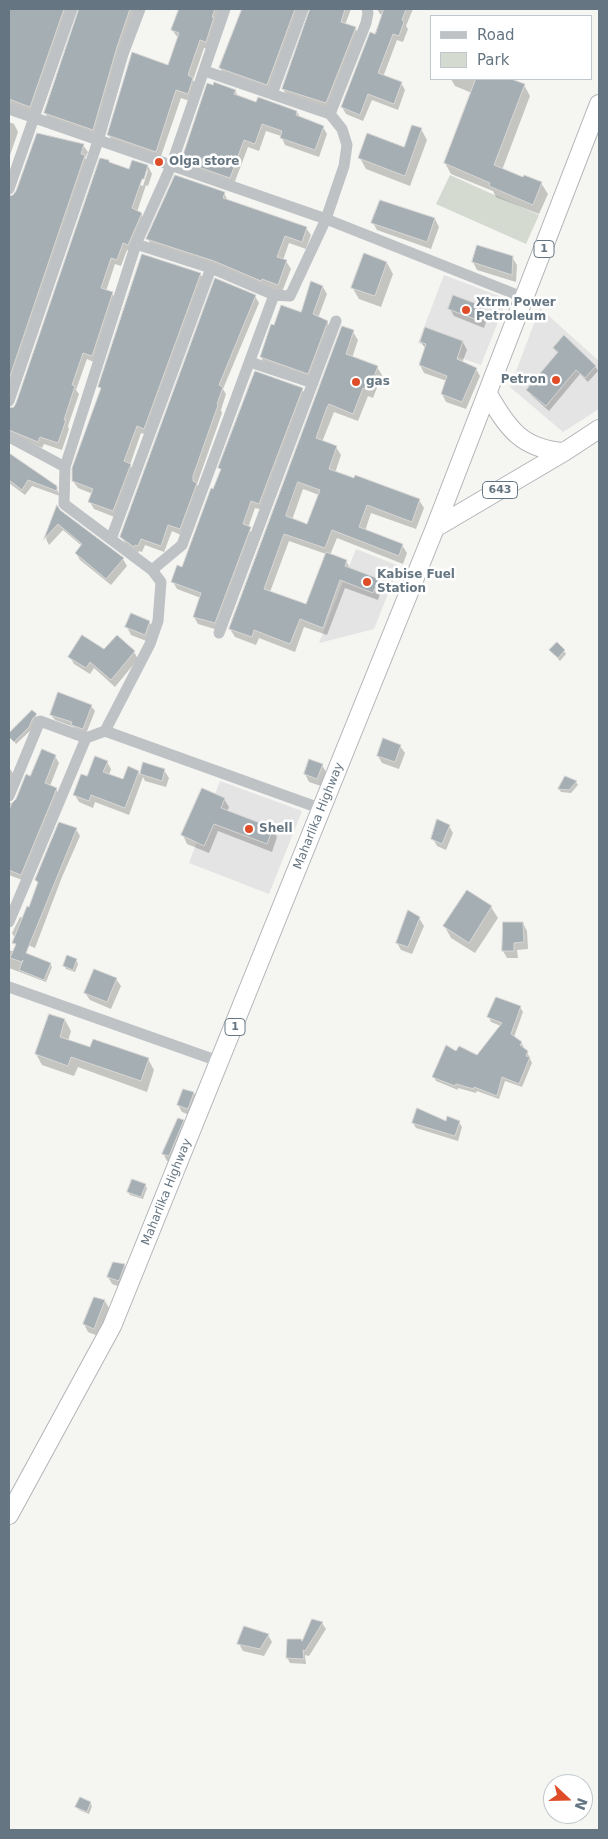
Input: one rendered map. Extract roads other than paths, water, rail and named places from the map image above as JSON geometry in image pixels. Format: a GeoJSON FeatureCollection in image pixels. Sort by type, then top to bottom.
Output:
{"type":"FeatureCollection","features":[{"type":"Feature","properties":{"kind":"highway","name":"Maharlika Highway"},"geometry":{"type":"LineString","coordinates":[[9,1514],[112,1326],[221,1062],[435,528],[599,104]]}},
{"type":"Feature","properties":{"kind":"highway"},"geometry":{"type":"LineString","coordinates":[[488,394],[499,414],[516,434],[541,450],[564,452]]}},
{"type":"Feature","properties":{"kind":"highway","name":"643"},"geometry":{"type":"LineString","coordinates":[[435,528],[564,452],[599,428]]}},
{"type":"Feature","properties":{"kind":"street"},"geometry":{"type":"LineString","coordinates":[[9,189],[72,9]]}},
{"type":"Feature","properties":{"kind":"street"},"geometry":{"type":"LineString","coordinates":[[9,401],[98,141],[123,54],[140,9]]}},
{"type":"Feature","properties":{"kind":"street"},"geometry":{"type":"LineString","coordinates":[[105,732],[150,644],[158,621],[161,582],[152,570],[64,504],[66,467],[136,244],[171,166],[225,9]]}},
{"type":"Feature","properties":{"kind":"street"},"geometry":{"type":"LineString","coordinates":[[272,94],[303,9]]}},
{"type":"Feature","properties":{"kind":"street"},"geometry":{"type":"LineString","coordinates":[[330,114],[366,23],[367,9]]}},
{"type":"Feature","properties":{"kind":"street"},"geometry":{"type":"LineString","coordinates":[[136,244],[211,268],[274,295],[290,296],[326,219],[344,166],[347,145],[342,129],[330,114],[205,71]]}},
{"type":"Feature","properties":{"kind":"street"},"geometry":{"type":"LineString","coordinates":[[9,109],[326,219],[525,298]]}},
{"type":"Feature","properties":{"kind":"street"},"geometry":{"type":"LineString","coordinates":[[111,540],[211,268]]}},
{"type":"Feature","properties":{"kind":"street"},"geometry":{"type":"LineString","coordinates":[[152,570],[182,545],[274,295]]}},
{"type":"Feature","properties":{"kind":"street"},"geometry":{"type":"LineString","coordinates":[[219,632],[336,321]]}},
{"type":"Feature","properties":{"kind":"street"},"geometry":{"type":"LineString","coordinates":[[250,362],[313,383]]}},
{"type":"Feature","properties":{"kind":"street"},"geometry":{"type":"LineString","coordinates":[[9,436],[66,467]]}},
{"type":"Feature","properties":{"kind":"street"},"geometry":{"type":"LineString","coordinates":[[9,796],[40,721],[86,738],[105,732],[322,809]]}},
{"type":"Feature","properties":{"kind":"street"},"geometry":{"type":"LineString","coordinates":[[9,922],[13,901],[86,738]]}},
{"type":"Feature","properties":{"kind":"street"},"geometry":{"type":"LineString","coordinates":[[9,987],[221,1062]]}},
{"type":"Feature","properties":{"kind":"place","name":"Olga store"},"geometry":{"type":"Point","coordinates":[159,162]}},
{"type":"Feature","properties":{"kind":"place","name":"Xtrm Power Petroleum"},"geometry":{"type":"Point","coordinates":[466,310]}},
{"type":"Feature","properties":{"kind":"place","name":"Petron"},"geometry":{"type":"Point","coordinates":[556,380]}},
{"type":"Feature","properties":{"kind":"place","name":"gas"},"geometry":{"type":"Point","coordinates":[356,382]}},
{"type":"Feature","properties":{"kind":"place","name":"Kabise Fuel Station"},"geometry":{"type":"Point","coordinates":[367,582]}},
{"type":"Feature","properties":{"kind":"place","name":"Shell"},"geometry":{"type":"Point","coordinates":[249,829]}}]}
